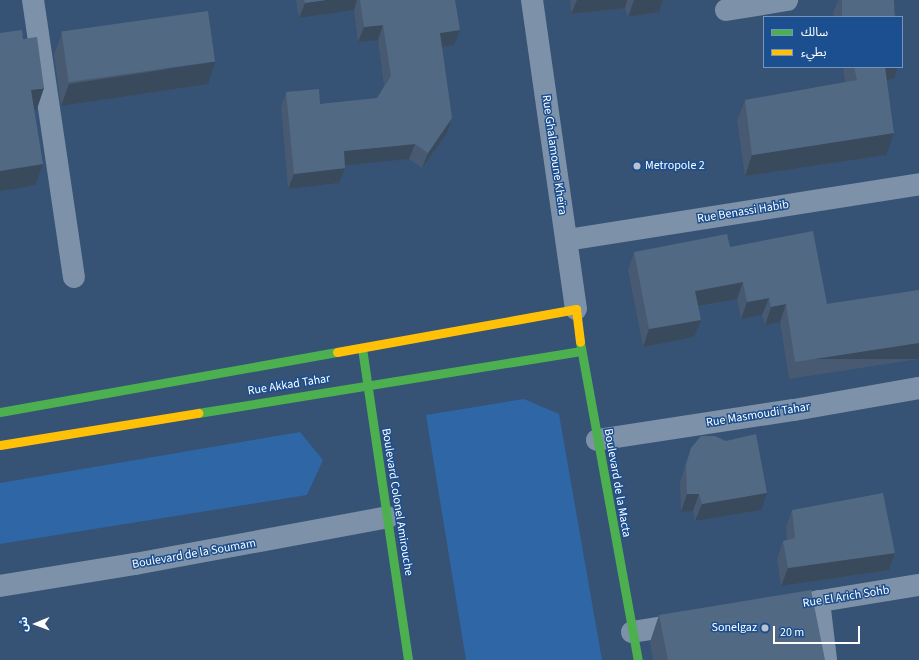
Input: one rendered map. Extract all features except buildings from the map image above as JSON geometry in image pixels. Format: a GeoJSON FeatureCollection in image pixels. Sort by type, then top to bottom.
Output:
{"type":"FeatureCollection","features":[{"type":"Feature","properties":{"kind":"main road","name":"Rue Akkad Tahar"},"geometry":{"type":"LineString","coordinates":[[0,412],[576,309]]}},
{"type":"Feature","properties":{"kind":"main road","name":"Boulevard de la Macta"},"geometry":{"type":"LineString","coordinates":[[576,309],[581,350],[638,660]]}},
{"type":"Feature","properties":{"kind":"main road","name":"Boulevard Colonel Amirouche"},"geometry":{"type":"LineString","coordinates":[[362,348],[408,660]]}},
{"type":"Feature","properties":{"kind":"main road","name":"Rue Akkad Tahar"},"geometry":{"type":"LineString","coordinates":[[0,445],[581,350]]}},
{"type":"Feature","properties":{"kind":"street"},"geometry":{"type":"LineString","coordinates":[[33,0],[74,277]]}},
{"type":"Feature","properties":{"kind":"street","name":"Rue Ghalamoune Kheïra"},"geometry":{"type":"LineString","coordinates":[[532,0],[576,309]]}},
{"type":"Feature","properties":{"kind":"street"},"geometry":{"type":"LineString","coordinates":[[726,10],[787,0]]}},
{"type":"Feature","properties":{"kind":"street","name":"Rue Benassi Habib"},"geometry":{"type":"LineString","coordinates":[[566,240],[919,184]]}},
{"type":"Feature","properties":{"kind":"street","name":"Rue Masmoudi Tahar"},"geometry":{"type":"LineString","coordinates":[[597,440],[786,411],[919,388]]}},
{"type":"Feature","properties":{"kind":"street","name":"Boulevard de la Soumam"},"geometry":{"type":"LineString","coordinates":[[0,586],[150,562],[388,517]]}},
{"type":"Feature","properties":{"kind":"street","name":"Rue El Arich Sohb"},"geometry":{"type":"LineString","coordinates":[[764,610],[919,585]]}},
{"type":"Feature","properties":{"kind":"street"},"geometry":{"type":"LineString","coordinates":[[819,601],[826,660]]}},
{"type":"Feature","properties":{"kind":"street"},"geometry":{"type":"LineString","coordinates":[[632,632],[702,621]]}},
{"type":"Feature","properties":{"kind":"shaded area"},"geometry":{"type":"Polygon","coordinates":[[[524,399],[559,414],[602,660],[466,660],[426,415],[524,399]]]}},
{"type":"Feature","properties":{"kind":"shaded area"},"geometry":{"type":"Polygon","coordinates":[[[300,432],[323,460],[307,495],[0,544],[0,483],[300,432]]]}},
{"type":"Feature","properties":{"kind":"traffic: fast"},"geometry":{"type":"LineString","coordinates":[[580,342],[638,660]]}},
{"type":"Feature","properties":{"kind":"traffic: fast"},"geometry":{"type":"LineString","coordinates":[[362,348],[408,660]]}},
{"type":"Feature","properties":{"kind":"traffic: fast"},"geometry":{"type":"LineString","coordinates":[[198,413],[581,351]]}},
{"type":"Feature","properties":{"kind":"traffic: fast"},"geometry":{"type":"LineString","coordinates":[[0,412],[337,352]]}},
{"type":"Feature","properties":{"kind":"traffic: slow"},"geometry":{"type":"LineString","coordinates":[[337,352],[576,309],[580,342]]}},
{"type":"Feature","properties":{"kind":"traffic: slow"},"geometry":{"type":"LineString","coordinates":[[0,445],[198,413]]}},
{"type":"Feature","properties":{"kind":"place","name":"Metropole 2"},"geometry":{"type":"Point","coordinates":[637,166]}},
{"type":"Feature","properties":{"kind":"place","name":"Sonelgaz"},"geometry":{"type":"Point","coordinates":[765,628]}}]}
